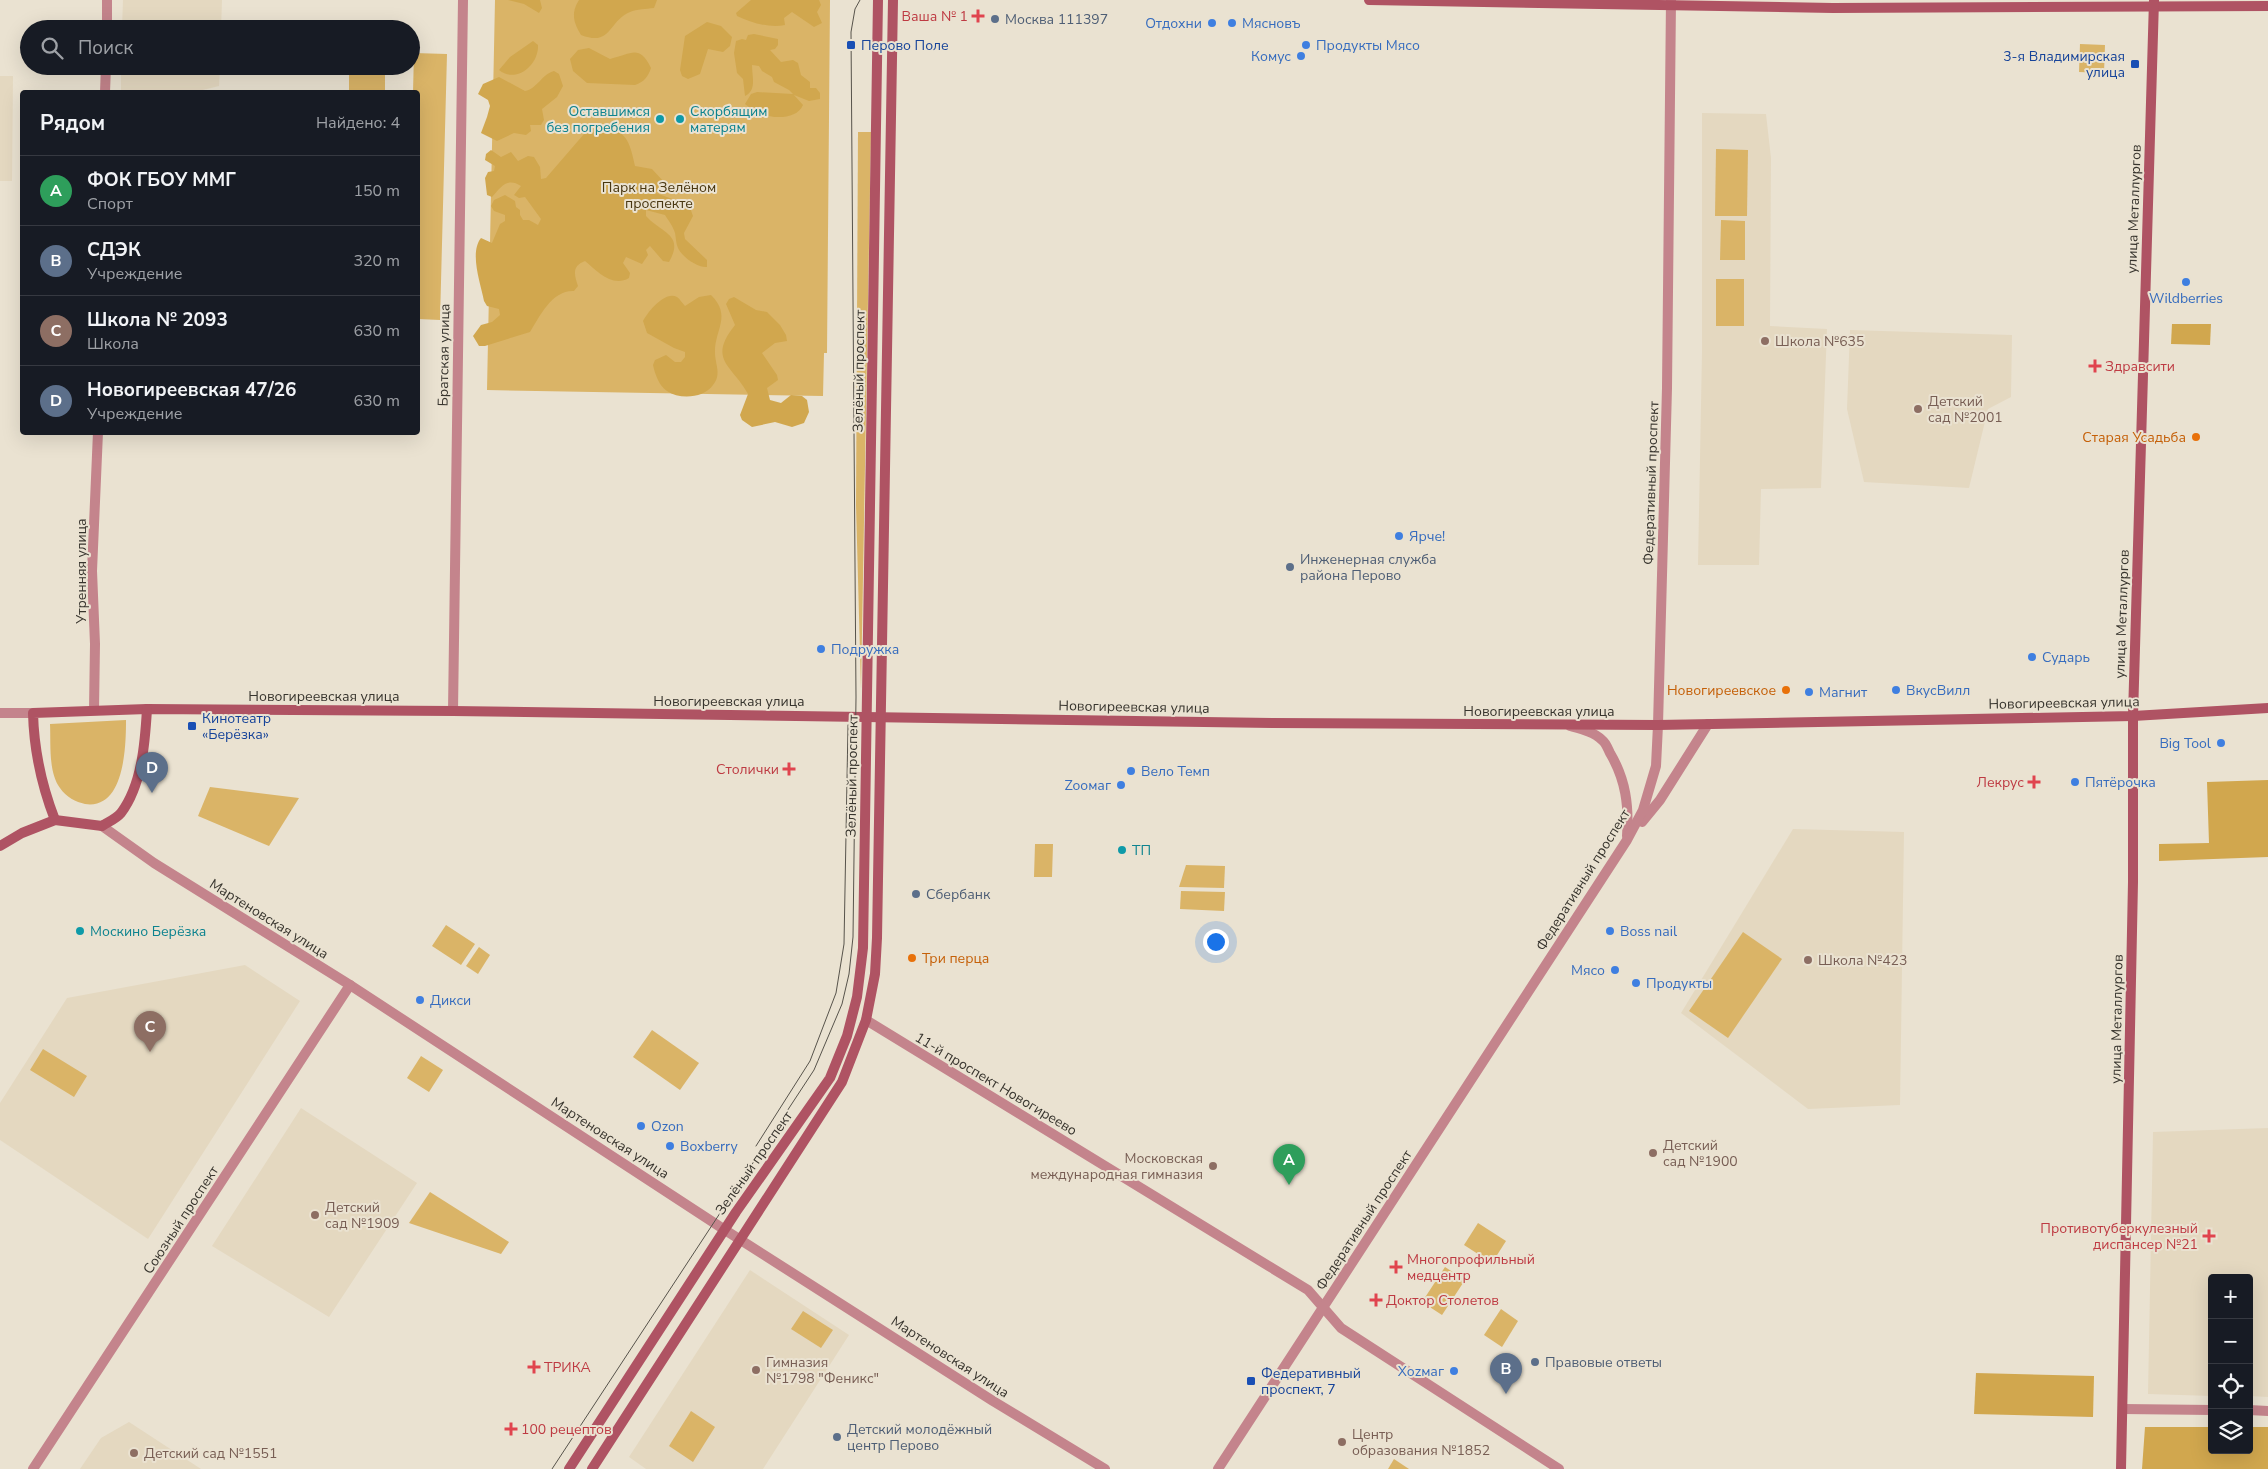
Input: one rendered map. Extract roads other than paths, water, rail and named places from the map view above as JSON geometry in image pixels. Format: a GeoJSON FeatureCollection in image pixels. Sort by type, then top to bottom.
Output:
{"type":"FeatureCollection","features":[{"type":"Feature","properties":{"kind":"main road","name":"Зелёный проспект"},"geometry":{"type":"LineString","coordinates":[[569,1469],[725,1230],[830,1078],[847,1036],[857,996],[864,948],[878,0]]}},
{"type":"Feature","properties":{"kind":"main road","name":"Зелёный проспект"},"geometry":{"type":"LineString","coordinates":[[592,1469],[842,1082],[866,1020],[874,974],[877,938],[893,0]]}},
{"type":"Feature","properties":{"kind":"main road"},"geometry":{"type":"LineString","coordinates":[[1369,0],[1671,3],[1909,9],[2154,3],[2268,6]]}},
{"type":"Feature","properties":{"kind":"main road","name":"улица Металлургов"},"geometry":{"type":"LineString","coordinates":[[2121,1469],[2133,882],[2132,716],[2154,3]]}},
{"type":"Feature","properties":{"kind":"main road","name":"Новогиреевская улица"},"geometry":{"type":"LineString","coordinates":[[33,712],[147,709],[453,711],[1274,723],[1658,725],[2132,716],[2268,708]]}},
{"type":"Feature","properties":{"kind":"main road"},"geometry":{"type":"LineString","coordinates":[[0,846],[22,833],[55,820],[102,826],[120,815],[131,796],[141,764],[147,709]]}},
{"type":"Feature","properties":{"kind":"main road"},"geometry":{"type":"LineString","coordinates":[[33,712],[34,750],[42,787],[55,820]]}},
{"type":"Feature","properties":{"kind":"street"},"geometry":{"type":"LineString","coordinates":[[107,0],[107,20]]}},
{"type":"Feature","properties":{"kind":"street","name":"Братская улица"},"geometry":{"type":"LineString","coordinates":[[453,711],[463,0]]}},
{"type":"Feature","properties":{"kind":"street","name":"Федеративный проспект"},"geometry":{"type":"LineString","coordinates":[[1218,1469],[1627,840],[1643,810],[1656,766],[1658,725],[1668,388],[1671,3]]}},
{"type":"Feature","properties":{"kind":"street"},"geometry":{"type":"LineString","coordinates":[[105,90],[106,75]]}},
{"type":"Feature","properties":{"kind":"street","name":"Утренняя улица"},"geometry":{"type":"LineString","coordinates":[[94,710],[95,644],[92,571],[98,435]]}},
{"type":"Feature","properties":{"kind":"street","name":"Новогиреевская улица"},"geometry":{"type":"LineString","coordinates":[[0,713],[33,712]]}},
{"type":"Feature","properties":{"kind":"street"},"geometry":{"type":"LineString","coordinates":[[1627,840],[1660,800],[1708,724]]}},
{"type":"Feature","properties":{"kind":"street"},"geometry":{"type":"LineString","coordinates":[[1567,725],[1590,732],[1603,740],[1614,760],[1623,780],[1629,812],[1627,840]]}},
{"type":"Feature","properties":{"kind":"street","name":"Мартеновская улица"},"geometry":{"type":"LineString","coordinates":[[102,826],[154,863],[350,985],[725,1230],[993,1401],[1105,1469]]}},
{"type":"Feature","properties":{"kind":"street","name":"Союзный проспект"},"geometry":{"type":"LineString","coordinates":[[33,1469],[350,985]]}},
{"type":"Feature","properties":{"kind":"street","name":"11-й проспект Новогиреево"},"geometry":{"type":"LineString","coordinates":[[866,1020],[1308,1290],[1342,1328],[1559,1469]]}},
{"type":"Feature","properties":{"kind":"street"},"geometry":{"type":"LineString","coordinates":[[2123,1409],[2208,1410]]}},
{"type":"Feature","properties":{"kind":"street"},"geometry":{"type":"LineString","coordinates":[[2253,1410],[2268,1411]]}},
{"type":"Feature","properties":{"kind":"tram line"},"geometry":{"type":"LineString","coordinates":[[552,1469],[814,1070],[842,1004],[849,974],[853,937],[856,697],[851,32],[855,9],[860,0]]}},
{"type":"Feature","properties":{"kind":"tram line"},"geometry":{"type":"LineString","coordinates":[[756,1146],[810,1061],[836,993],[844,944],[848,725]]}},
{"type":"Feature","properties":{"kind":"place","name":"Ваша № 1"},"geometry":{"type":"Point","coordinates":[978,16]}},
{"type":"Feature","properties":{"kind":"place","name":"Москва 111397"},"geometry":{"type":"Point","coordinates":[995,19]}},
{"type":"Feature","properties":{"kind":"place","name":"Отдохни"},"geometry":{"type":"Point","coordinates":[1212,23]}},
{"type":"Feature","properties":{"kind":"place","name":"Мясновъ"},"geometry":{"type":"Point","coordinates":[1232,23]}},
{"type":"Feature","properties":{"kind":"place","name":"Перово Поле"},"geometry":{"type":"Point","coordinates":[851,45]}},
{"type":"Feature","properties":{"kind":"place","name":"Продукты Мясо"},"geometry":{"type":"Point","coordinates":[1306,45]}},
{"type":"Feature","properties":{"kind":"place","name":"Комус"},"geometry":{"type":"Point","coordinates":[1301,56]}},
{"type":"Feature","properties":{"kind":"place","name":"3-я Владимирская улица"},"geometry":{"type":"Point","coordinates":[2135,64]}},
{"type":"Feature","properties":{"kind":"place","name":"Оставшимся без погребения"},"geometry":{"type":"Point","coordinates":[660,119]}},
{"type":"Feature","properties":{"kind":"place","name":"Скорбящим матерям"},"geometry":{"type":"Point","coordinates":[680,119]}},
{"type":"Feature","properties":{"kind":"place","name":"Wildberries"},"geometry":{"type":"Point","coordinates":[2186,282]}},
{"type":"Feature","properties":{"kind":"place","name":"Школа №635"},"geometry":{"type":"Point","coordinates":[1765,341]}},
{"type":"Feature","properties":{"kind":"place","name":"Здравсити"},"geometry":{"type":"Point","coordinates":[2095,366]}},
{"type":"Feature","properties":{"kind":"place","name":"Детский сад №2001"},"geometry":{"type":"Point","coordinates":[1918,409]}},
{"type":"Feature","properties":{"kind":"place","name":"Старая Усадьба"},"geometry":{"type":"Point","coordinates":[2196,437]}},
{"type":"Feature","properties":{"kind":"place","name":"Ярче!"},"geometry":{"type":"Point","coordinates":[1399,536]}},
{"type":"Feature","properties":{"kind":"place","name":"Инженерная служба района Перово"},"geometry":{"type":"Point","coordinates":[1290,567]}},
{"type":"Feature","properties":{"kind":"place","name":"Подружка"},"geometry":{"type":"Point","coordinates":[821,649]}},
{"type":"Feature","properties":{"kind":"place","name":"Сударь"},"geometry":{"type":"Point","coordinates":[2032,657]}},
{"type":"Feature","properties":{"kind":"place","name":"Новогиреевское"},"geometry":{"type":"Point","coordinates":[1786,690]}},
{"type":"Feature","properties":{"kind":"place","name":"ВкусВилл"},"geometry":{"type":"Point","coordinates":[1896,690]}},
{"type":"Feature","properties":{"kind":"place","name":"Магнит"},"geometry":{"type":"Point","coordinates":[1809,692]}},
{"type":"Feature","properties":{"kind":"place","name":"Кинотеатр «Берёзка»"},"geometry":{"type":"Point","coordinates":[192,726]}},
{"type":"Feature","properties":{"kind":"place","name":"Big Tool"},"geometry":{"type":"Point","coordinates":[2221,743]}},
{"type":"Feature","properties":{"kind":"place","name":"Столички"},"geometry":{"type":"Point","coordinates":[789,769]}},
{"type":"Feature","properties":{"kind":"place","name":"Вело Темп"},"geometry":{"type":"Point","coordinates":[1131,771]}},
{"type":"Feature","properties":{"kind":"place","name":"Лекрус"},"geometry":{"type":"Point","coordinates":[2034,782]}},
{"type":"Feature","properties":{"kind":"place","name":"Пятёрочка"},"geometry":{"type":"Point","coordinates":[2075,782]}},
{"type":"Feature","properties":{"kind":"place","name":"Zooмаг"},"geometry":{"type":"Point","coordinates":[1121,785]}},
{"type":"Feature","properties":{"kind":"place","name":"Новогиреевская 47/26"},"geometry":{"type":"Point","coordinates":[152,793]}},
{"type":"Feature","properties":{"kind":"place","name":"ТП"},"geometry":{"type":"Point","coordinates":[1122,850]}},
{"type":"Feature","properties":{"kind":"place","name":"Сбербанк"},"geometry":{"type":"Point","coordinates":[916,894]}},
{"type":"Feature","properties":{"kind":"place","name":"Москино Берёзка"},"geometry":{"type":"Point","coordinates":[80,931]}},
{"type":"Feature","properties":{"kind":"place","name":"Boss nail"},"geometry":{"type":"Point","coordinates":[1610,931]}},
{"type":"Feature","properties":{"kind":"place","name":"Три перца"},"geometry":{"type":"Point","coordinates":[912,958]}},
{"type":"Feature","properties":{"kind":"place","name":"Школа №423"},"geometry":{"type":"Point","coordinates":[1808,960]}},
{"type":"Feature","properties":{"kind":"place","name":"Мясо"},"geometry":{"type":"Point","coordinates":[1615,970]}},
{"type":"Feature","properties":{"kind":"place","name":"Продукты"},"geometry":{"type":"Point","coordinates":[1636,983]}},
{"type":"Feature","properties":{"kind":"place","name":"Дикси"},"geometry":{"type":"Point","coordinates":[420,1000]}},
{"type":"Feature","properties":{"kind":"place","name":"Школа № 2093"},"geometry":{"type":"Point","coordinates":[150,1052]}},
{"type":"Feature","properties":{"kind":"place","name":"Ozon"},"geometry":{"type":"Point","coordinates":[641,1126]}},
{"type":"Feature","properties":{"kind":"place","name":"Boxberry"},"geometry":{"type":"Point","coordinates":[670,1146]}},
{"type":"Feature","properties":{"kind":"place","name":"Детский сад №1900"},"geometry":{"type":"Point","coordinates":[1653,1153]}},
{"type":"Feature","properties":{"kind":"place","name":"Московская международная гимназия"},"geometry":{"type":"Point","coordinates":[1213,1166]}},
{"type":"Feature","properties":{"kind":"place","name":"ФОК ГБОУ ММГ"},"geometry":{"type":"Point","coordinates":[1289,1185]}},
{"type":"Feature","properties":{"kind":"place","name":"Детский сад №1909"},"geometry":{"type":"Point","coordinates":[315,1215]}},
{"type":"Feature","properties":{"kind":"place","name":"Противотуберкулезный диспансер №21"},"geometry":{"type":"Point","coordinates":[2209,1236]}},
{"type":"Feature","properties":{"kind":"place","name":"Многопрофильный медцентр"},"geometry":{"type":"Point","coordinates":[1396,1267]}},
{"type":"Feature","properties":{"kind":"place","name":"Доктор Столетов"},"geometry":{"type":"Point","coordinates":[1376,1300]}},
{"type":"Feature","properties":{"kind":"place","name":"Правовые ответы"},"geometry":{"type":"Point","coordinates":[1535,1362]}},
{"type":"Feature","properties":{"kind":"place","name":"ТРИКА"},"geometry":{"type":"Point","coordinates":[534,1367]}},
{"type":"Feature","properties":{"kind":"place","name":"Гимназия №1798 \"Феникс\""},"geometry":{"type":"Point","coordinates":[756,1370]}},
{"type":"Feature","properties":{"kind":"place","name":"Хоzмаг"},"geometry":{"type":"Point","coordinates":[1454,1371]}},
{"type":"Feature","properties":{"kind":"place","name":"Федеративный проспект, 7"},"geometry":{"type":"Point","coordinates":[1251,1381]}},
{"type":"Feature","properties":{"kind":"place","name":"СДЭК"},"geometry":{"type":"Point","coordinates":[1506,1394]}},
{"type":"Feature","properties":{"kind":"place","name":"100 рецептов"},"geometry":{"type":"Point","coordinates":[511,1429]}},
{"type":"Feature","properties":{"kind":"place","name":"Детский молодёжный центр Перово"},"geometry":{"type":"Point","coordinates":[837,1437]}},
{"type":"Feature","properties":{"kind":"place","name":"Центр образования №1852"},"geometry":{"type":"Point","coordinates":[1342,1442]}},
{"type":"Feature","properties":{"kind":"place","name":"Детский сад №1551"},"geometry":{"type":"Point","coordinates":[134,1453]}},
{"type":"Feature","properties":{"kind":"park label","name":"Парк на Зелёном проспекте"},"geometry":{"type":"Point","coordinates":[659,196]}}]}
